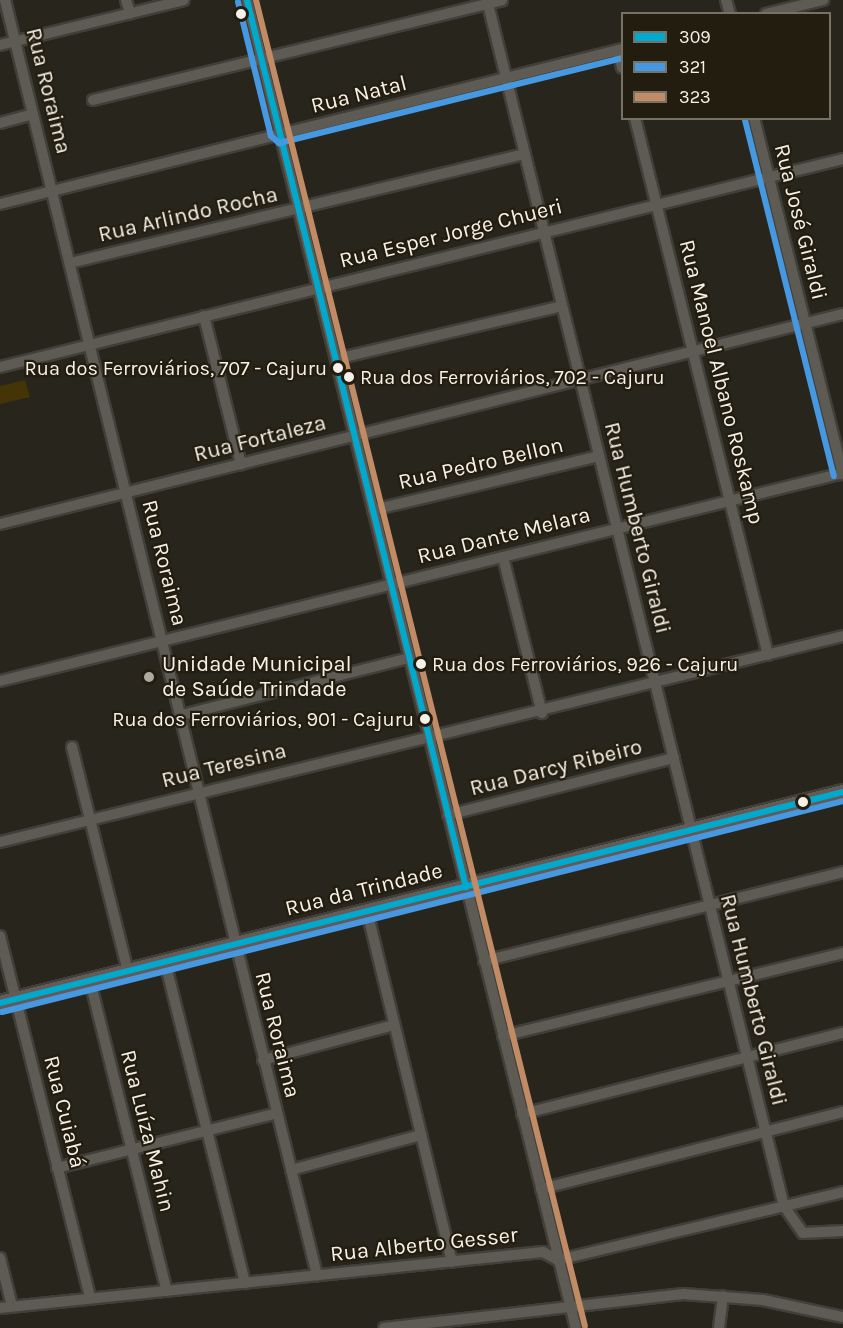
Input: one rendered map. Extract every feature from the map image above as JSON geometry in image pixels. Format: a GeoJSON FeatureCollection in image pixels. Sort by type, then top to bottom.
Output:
{"type":"FeatureCollection","features":[{"type":"Feature","properties":{"kind":"main road","name":"Rua da Trindade"},"geometry":{"type":"LineString","coordinates":[[0,1003],[843,792]]}},
{"type":"Feature","properties":{"kind":"street","name":"Rua Roraima"},"geometry":{"type":"LineString","coordinates":[[5,0],[182,714],[238,944],[263,1060],[317,1275]]}},
{"type":"Feature","properties":{"kind":"street"},"geometry":{"type":"LineString","coordinates":[[126,0],[130,13]]}},
{"type":"Feature","properties":{"kind":"street"},"geometry":{"type":"LineString","coordinates":[[0,45],[184,0]]}},
{"type":"Feature","properties":{"kind":"street"},"geometry":{"type":"LineString","coordinates":[[247,0],[576,1328]]}},
{"type":"Feature","properties":{"kind":"street"},"geometry":{"type":"LineString","coordinates":[[93,100],[502,0]]}},
{"type":"Feature","properties":{"kind":"street"},"geometry":{"type":"LineString","coordinates":[[774,12],[824,0]]}},
{"type":"Feature","properties":{"kind":"street","name":"Rua Humberto Giraldi"},"geometry":{"type":"LineString","coordinates":[[487,2],[784,1206]]}},
{"type":"Feature","properties":{"kind":"street","name":"Rua Natal"},"geometry":{"type":"LineString","coordinates":[[0,204],[620,49]]}},
{"type":"Feature","properties":{"kind":"street"},"geometry":{"type":"LineString","coordinates":[[0,123],[33,114]]}},
{"type":"Feature","properties":{"kind":"street","name":"Rua Manoel Albano Roskamp"},"geometry":{"type":"LineString","coordinates":[[635,120],[768,656]]}},
{"type":"Feature","properties":{"kind":"street","name":"Rua José Giraldi"},"geometry":{"type":"LineString","coordinates":[[754,120],[843,473]]}},
{"type":"Feature","properties":{"kind":"street","name":"Rua Arlindo Rocha"},"geometry":{"type":"LineString","coordinates":[[70,263],[525,154]]}},
{"type":"Feature","properties":{"kind":"street","name":"Rua Esper Jorge Chueri"},"geometry":{"type":"LineString","coordinates":[[0,367],[656,203],[843,159]]}},
{"type":"Feature","properties":{"kind":"street"},"geometry":{"type":"LineString","coordinates":[[336,359],[562,306]]}},
{"type":"Feature","properties":{"kind":"street","name":"Rua Fortaleza"},"geometry":{"type":"LineString","coordinates":[[0,524],[843,314]]}},
{"type":"Feature","properties":{"kind":"street"},"geometry":{"type":"LineString","coordinates":[[204,316],[241,464]]}},
{"type":"Feature","properties":{"kind":"street","name":"Rua Pedro Bellon"},"geometry":{"type":"LineString","coordinates":[[373,510],[599,456]]}},
{"type":"Feature","properties":{"kind":"street","name":"Rua Dante Melara"},"geometry":{"type":"LineString","coordinates":[[0,681],[843,473]]}},
{"type":"Feature","properties":{"kind":"street"},"geometry":{"type":"LineString","coordinates":[[503,557],[542,713]]}},
{"type":"Feature","properties":{"kind":"street","name":"Rua Teresina"},"geometry":{"type":"LineString","coordinates":[[0,842],[429,736],[542,713],[843,636]]}},
{"type":"Feature","properties":{"kind":"street"},"geometry":{"type":"LineString","coordinates":[[182,714],[410,658]]}},
{"type":"Feature","properties":{"kind":"street"},"geometry":{"type":"LineString","coordinates":[[72,747],[128,971]]}},
{"type":"Feature","properties":{"kind":"street","name":"Rua Darcy Ribeiro"},"geometry":{"type":"LineString","coordinates":[[448,815],[674,758]]}},
{"type":"Feature","properties":{"kind":"street"},"geometry":{"type":"LineString","coordinates":[[484,961],[843,872]]}},
{"type":"Feature","properties":{"kind":"street"},"geometry":{"type":"LineString","coordinates":[[367,911],[452,1262]]}},
{"type":"Feature","properties":{"kind":"street","name":"Rua Cuiabá"},"geometry":{"type":"LineString","coordinates":[[0,936],[90,1298]]}},
{"type":"Feature","properties":{"kind":"street"},"geometry":{"type":"LineString","coordinates":[[503,1036],[843,953]]}},
{"type":"Feature","properties":{"kind":"street"},"geometry":{"type":"LineString","coordinates":[[165,962],[245,1283]]}},
{"type":"Feature","properties":{"kind":"street","name":"Rua Luíza Mahin"},"geometry":{"type":"LineString","coordinates":[[90,981],[167,1291]]}},
{"type":"Feature","properties":{"kind":"street"},"geometry":{"type":"LineString","coordinates":[[263,1060],[394,1025]]}},
{"type":"Feature","properties":{"kind":"street"},"geometry":{"type":"LineString","coordinates":[[522,1114],[843,1034]]}},
{"type":"Feature","properties":{"kind":"street"},"geometry":{"type":"LineString","coordinates":[[57,1168],[277,1113]]}},
{"type":"Feature","properties":{"kind":"street"},"geometry":{"type":"LineString","coordinates":[[541,1189],[843,1113]]}},
{"type":"Feature","properties":{"kind":"street"},"geometry":{"type":"LineString","coordinates":[[291,1170],[421,1135]]}},
{"type":"Feature","properties":{"kind":"street","name":"Rua Alberto Gesser"},"geometry":{"type":"LineString","coordinates":[[0,1308],[543,1252],[558,1260],[843,1192]]}},
{"type":"Feature","properties":{"kind":"street"},"geometry":{"type":"LineString","coordinates":[[784,1206],[803,1233],[843,1231]]}},
{"type":"Feature","properties":{"kind":"street"},"geometry":{"type":"LineString","coordinates":[[0,1258],[12,1306]]}},
{"type":"Feature","properties":{"kind":"street"},"geometry":{"type":"LineString","coordinates":[[384,1328],[571,1309],[664,1294],[723,1296],[843,1317]]}},
{"type":"Feature","properties":{"kind":"street"},"geometry":{"type":"LineString","coordinates":[[719,1328],[723,1296]]}},
{"type":"Feature","properties":{"kind":"shaded area"},"geometry":{"type":"Polygon","coordinates":[[[25,380],[30,397],[0,404],[0,386],[25,380]]]}},
{"type":"Feature","properties":{"kind":"transit line","name":"309"},"geometry":{"type":"LineString","coordinates":[[247,0],[466,887]]}},
{"type":"Feature","properties":{"kind":"transit line","name":"323"},"geometry":{"type":"LineString","coordinates":[[256,0],[585,1326]]}},
{"type":"Feature","properties":{"kind":"transit line","name":"321"},"geometry":{"type":"LineString","coordinates":[[238,2],[271,136],[279,143],[621,58]]}},
{"type":"Feature","properties":{"kind":"transit line","name":"321"},"geometry":{"type":"LineString","coordinates":[[745,120],[834,476]]}},
{"type":"Feature","properties":{"kind":"transit line","name":"309"},"geometry":{"type":"LineString","coordinates":[[0,1003],[843,792]]}},
{"type":"Feature","properties":{"kind":"transit line","name":"321"},"geometry":{"type":"LineString","coordinates":[[2,1012],[843,801]]}},
{"type":"Feature","properties":{"kind":"place","name":"Rua dos Ferroviários, 707 - Cajuru"},"geometry":{"type":"Point","coordinates":[338,368]}},
{"type":"Feature","properties":{"kind":"place","name":"Rua dos Ferroviários, 702 - Cajuru"},"geometry":{"type":"Point","coordinates":[349,377]}},
{"type":"Feature","properties":{"kind":"place","name":"Rua dos Ferroviários, 926 - Cajuru"},"geometry":{"type":"Point","coordinates":[421,664]}},
{"type":"Feature","properties":{"kind":"place","name":"Unidade Municipal de Saúde Trindade"},"geometry":{"type":"Point","coordinates":[149,677]}},
{"type":"Feature","properties":{"kind":"place","name":"Rua dos Ferroviários, 901 - Cajuru"},"geometry":{"type":"Point","coordinates":[425,719]}}]}
